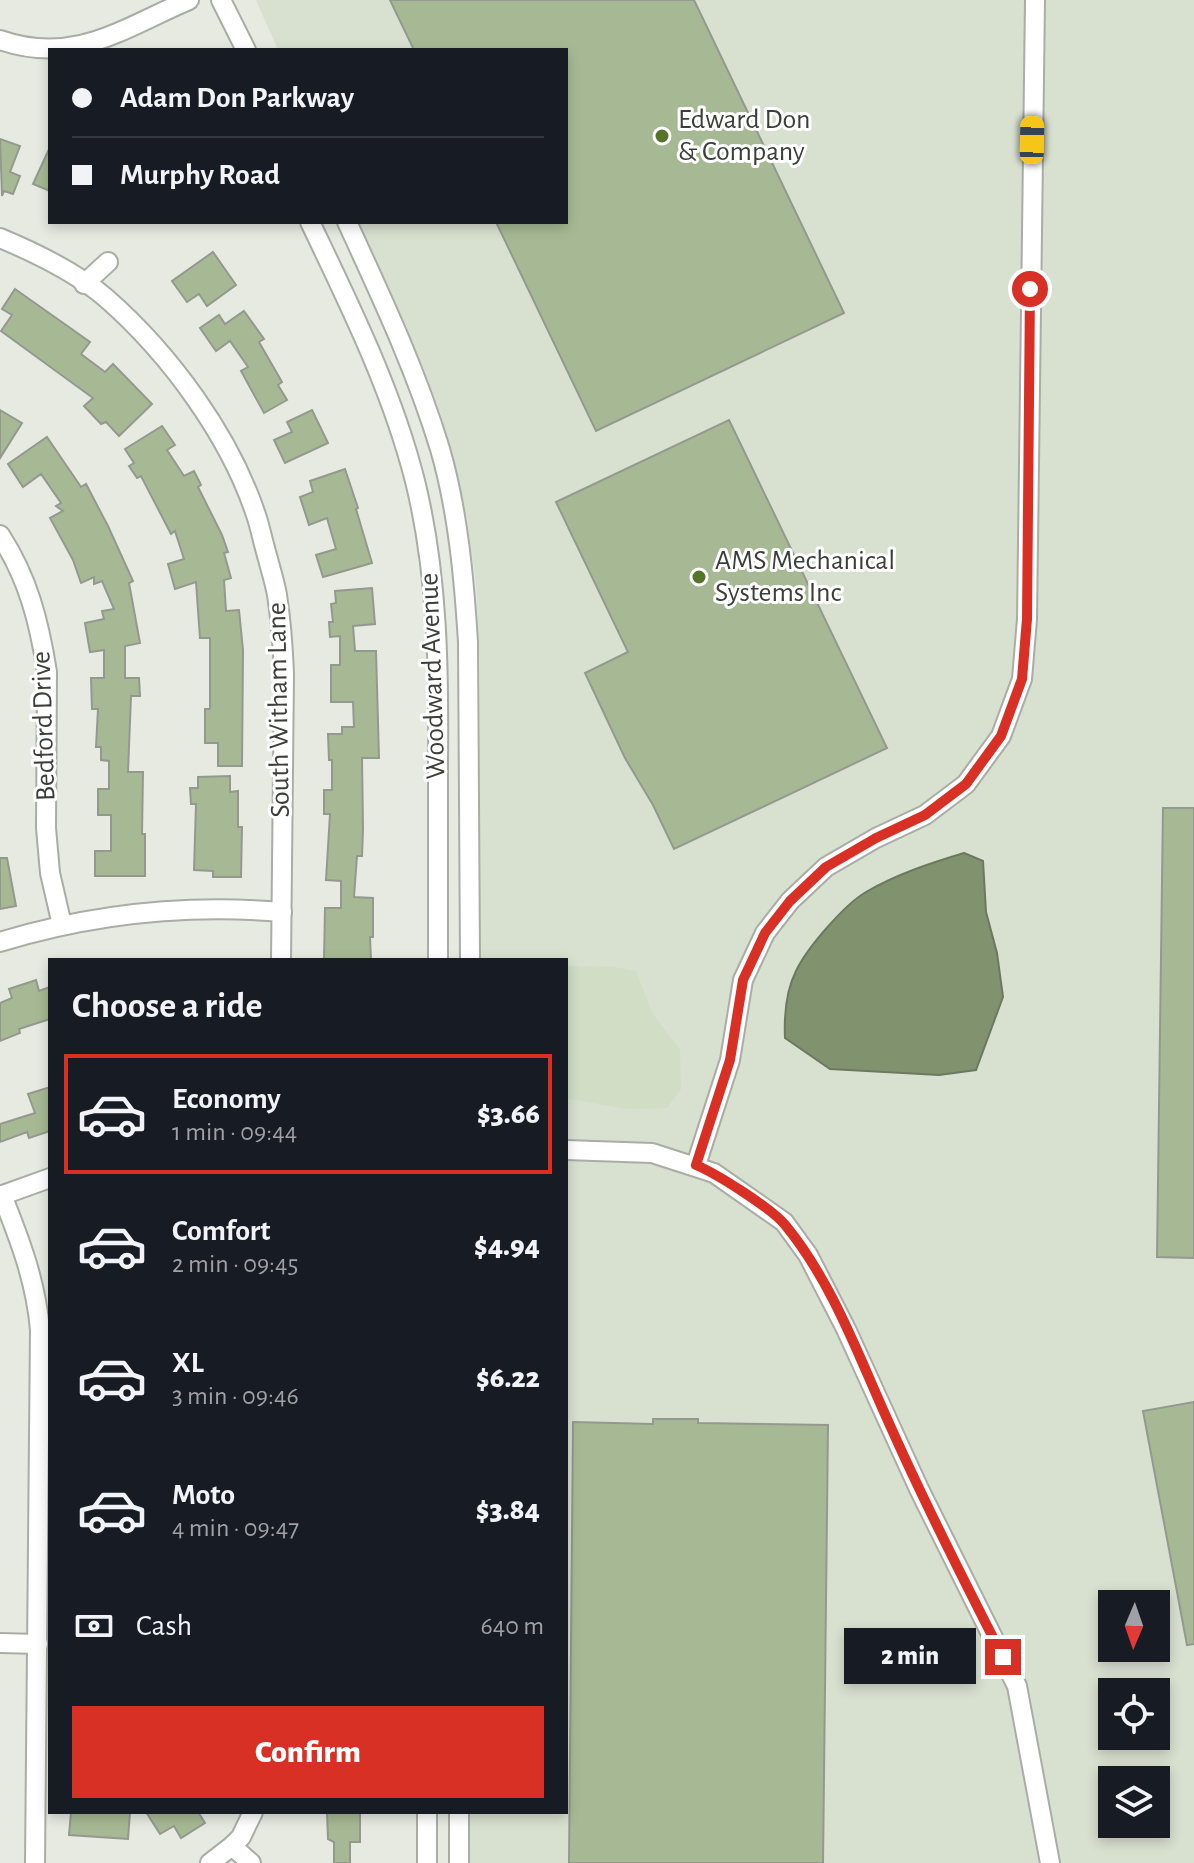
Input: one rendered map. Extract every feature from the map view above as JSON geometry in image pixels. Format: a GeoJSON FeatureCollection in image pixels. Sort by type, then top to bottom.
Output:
{"type":"FeatureCollection","features":[{"type":"Feature","properties":{"kind":"street"},"geometry":{"type":"LineString","coordinates":[[70,48],[97,41],[189,0]]}},
{"type":"Feature","properties":{"kind":"street"},"geometry":{"type":"LineString","coordinates":[[221,0],[245,48]]}},
{"type":"Feature","properties":{"kind":"street"},"geometry":{"type":"LineString","coordinates":[[696,1165],[730,1060],[743,980],[765,933],[790,901],[826,867],[876,838],[925,815],[966,784],[1001,736],[1022,679],[1027,619],[1035,0]]}},
{"type":"Feature","properties":{"kind":"street"},"geometry":{"type":"LineString","coordinates":[[0,40],[25,49],[48,50]]}},
{"type":"Feature","properties":{"kind":"street","name":"Woodward Avenue"},"geometry":{"type":"LineString","coordinates":[[311,224],[369,348],[393,409],[416,484],[427,548],[437,646],[438,958]]}},
{"type":"Feature","properties":{"kind":"street","name":"Woodward Avenue"},"geometry":{"type":"LineString","coordinates":[[348,224],[412,368],[440,451],[451,499],[465,593],[468,642],[470,958]]}},
{"type":"Feature","properties":{"kind":"street","name":"South Witham Lane"},"geometry":{"type":"LineString","coordinates":[[0,238],[56,265],[105,297],[179,377],[215,429],[257,517],[277,591],[282,629],[281,958]]}},
{"type":"Feature","properties":{"kind":"street"},"geometry":{"type":"LineString","coordinates":[[84,284],[108,262]]}},
{"type":"Feature","properties":{"kind":"street","name":"Bedford Drive"},"geometry":{"type":"LineString","coordinates":[[0,535],[22,571],[35,606],[43,643],[47,672],[48,852],[62,925]]}},
{"type":"Feature","properties":{"kind":"street"},"geometry":{"type":"LineString","coordinates":[[0,942],[110,916],[217,908],[282,912]]}},
{"type":"Feature","properties":{"kind":"street"},"geometry":{"type":"LineString","coordinates":[[568,1150],[652,1153],[696,1165],[714,1173],[784,1222],[808,1255],[1017,1686],[1050,1863]]}},
{"type":"Feature","properties":{"kind":"street"},"geometry":{"type":"LineString","coordinates":[[35,1863],[40,1330],[30,1269],[1,1196],[48,1179]]}},
{"type":"Feature","properties":{"kind":"street"},"geometry":{"type":"LineString","coordinates":[[0,1643],[38,1644]]}},
{"type":"Feature","properties":{"kind":"street"},"geometry":{"type":"LineString","coordinates":[[210,1863],[241,1837],[252,1814]]}},
{"type":"Feature","properties":{"kind":"street"},"geometry":{"type":"LineString","coordinates":[[427,1814],[427,1863]]}},
{"type":"Feature","properties":{"kind":"street"},"geometry":{"type":"LineString","coordinates":[[459,1814],[459,1863]]}},
{"type":"Feature","properties":{"kind":"street"},"geometry":{"type":"LineString","coordinates":[[232,1846],[251,1863]]}},
{"type":"Feature","properties":{"kind":"shaded area"},"geometry":{"type":"Polygon","coordinates":[[[256,0],[1194,0],[1194,1863],[468,1863],[468,1814],[568,1814],[568,958],[478,958],[480,662],[476,585],[467,518],[441,415],[423,367],[357,224],[568,224],[568,48],[277,48],[256,0]]]}},
{"type":"Feature","properties":{"kind":"shaded area"},"geometry":{"type":"Polygon","coordinates":[[[964,853],[983,861],[986,912],[997,953],[1003,997],[976,1070],[939,1075],[830,1069],[785,1038],[786,1003],[793,979],[808,951],[837,917],[866,892],[914,870],[964,853]]]}},
{"type":"Feature","properties":{"kind":"shaded area"},"geometry":{"type":"Polygon","coordinates":[[[568,966],[636,971],[652,1013],[680,1050],[681,1089],[667,1108],[625,1109],[568,1098],[568,966]]]}},
{"type":"Feature","properties":{"kind":"building","name":"Edward Don & Company"},"geometry":{"type":"Polygon","coordinates":[[[390,0],[694,0],[844,313],[596,431],[497,224],[568,224],[568,48],[413,48],[390,0]]]}},
{"type":"Feature","properties":{"kind":"building"},"geometry":{"type":"Polygon","coordinates":[[[0,139],[20,146],[10,172],[20,176],[13,194],[4,191],[2,196],[0,139]]]}},
{"type":"Feature","properties":{"kind":"building"},"geometry":{"type":"Polygon","coordinates":[[[48,151],[48,190],[33,184],[48,151]]]}},
{"type":"Feature","properties":{"kind":"building"},"geometry":{"type":"Polygon","coordinates":[[[213,252],[236,285],[207,306],[199,294],[187,302],[172,281],[213,252]]]}},
{"type":"Feature","properties":{"kind":"building"},"geometry":{"type":"Polygon","coordinates":[[[15,289],[90,342],[81,354],[105,372],[113,364],[152,404],[119,436],[106,422],[101,424],[84,406],[93,398],[1,331],[12,315],[2,309],[15,289]]]}},
{"type":"Feature","properties":{"kind":"building"},"geometry":{"type":"Polygon","coordinates":[[[244,311],[264,339],[259,342],[282,382],[278,385],[287,400],[264,413],[241,371],[248,367],[230,341],[216,351],[200,328],[219,315],[225,324],[244,311]]]}},
{"type":"Feature","properties":{"kind":"building"},"geometry":{"type":"Polygon","coordinates":[[[0,410],[22,423],[0,458],[0,410]]]}},
{"type":"Feature","properties":{"kind":"building"},"geometry":{"type":"Polygon","coordinates":[[[312,410],[328,443],[285,463],[274,440],[292,432],[287,422],[312,410]]]}},
{"type":"Feature","properties":{"kind":"building","name":"AMS Mechanical Systems Inc"},"geometry":{"type":"Polygon","coordinates":[[[729,420],[887,748],[674,849],[625,758],[585,673],[628,652],[556,502],[729,420]]]}},
{"type":"Feature","properties":{"kind":"building"},"geometry":{"type":"Polygon","coordinates":[[[162,426],[175,445],[167,450],[184,476],[194,471],[201,485],[198,487],[228,552],[224,553],[231,578],[224,580],[226,611],[239,610],[243,650],[242,766],[218,766],[218,743],[205,743],[205,709],[210,709],[210,638],[200,638],[196,582],[175,589],[168,564],[184,559],[175,531],[171,534],[141,476],[137,478],[129,466],[134,463],[125,449],[162,426]]]}},
{"type":"Feature","properties":{"kind":"building"},"geometry":{"type":"Polygon","coordinates":[[[47,437],[81,487],[86,484],[133,581],[129,583],[140,643],[125,646],[125,678],[139,678],[140,696],[131,696],[128,772],[143,772],[145,876],[95,876],[95,851],[111,851],[111,815],[98,815],[98,789],[109,789],[109,761],[101,760],[101,747],[96,747],[98,709],[92,709],[91,678],[104,678],[104,650],[90,652],[85,623],[104,619],[102,611],[114,609],[102,581],[94,584],[94,577],[81,583],[73,560],[50,518],[63,511],[56,506],[61,503],[41,474],[23,487],[8,464],[47,437]]]}},
{"type":"Feature","properties":{"kind":"building"},"geometry":{"type":"Polygon","coordinates":[[[345,469],[372,563],[323,577],[316,555],[336,549],[327,518],[309,525],[300,497],[313,492],[310,481],[345,469]]]}},
{"type":"Feature","properties":{"kind":"building"},"geometry":{"type":"Polygon","coordinates":[[[372,588],[375,624],[353,626],[355,651],[376,651],[379,758],[362,758],[362,856],[357,856],[354,897],[373,898],[371,958],[324,958],[325,908],[341,908],[341,881],[326,880],[330,814],[324,814],[324,790],[332,790],[328,734],[342,734],[342,727],[354,727],[353,702],[331,702],[331,665],[340,665],[340,636],[330,637],[329,622],[333,622],[331,604],[336,603],[335,591],[372,588]]]}},
{"type":"Feature","properties":{"kind":"building"},"geometry":{"type":"Polygon","coordinates":[[[230,776],[230,792],[238,791],[238,827],[242,827],[241,877],[213,877],[213,871],[194,870],[196,804],[191,804],[190,788],[198,788],[198,777],[230,776]]]}},
{"type":"Feature","properties":{"kind":"building"},"geometry":{"type":"Polygon","coordinates":[[[1163,808],[1194,808],[1194,1258],[1157,1257],[1163,808]]]}},
{"type":"Feature","properties":{"kind":"building"},"geometry":{"type":"Polygon","coordinates":[[[0,858],[7,858],[16,906],[0,909],[0,858]]]}},
{"type":"Feature","properties":{"kind":"building"},"geometry":{"type":"Polygon","coordinates":[[[36,980],[39,991],[48,988],[48,1020],[19,1029],[20,1033],[0,1041],[0,1003],[12,998],[9,989],[36,980]]]}},
{"type":"Feature","properties":{"kind":"building"},"geometry":{"type":"Polygon","coordinates":[[[48,1088],[48,1132],[29,1138],[27,1132],[0,1142],[0,1124],[35,1113],[28,1094],[48,1088]]]}},
{"type":"Feature","properties":{"kind":"building"},"geometry":{"type":"Polygon","coordinates":[[[1194,1402],[1194,1644],[1187,1645],[1143,1411],[1194,1402]]]}},
{"type":"Feature","properties":{"kind":"building"},"geometry":{"type":"Polygon","coordinates":[[[653,1419],[698,1419],[698,1423],[828,1425],[823,1863],[569,1863],[573,1422],[653,1424],[653,1419]]]}},
{"type":"Feature","properties":{"kind":"building"},"geometry":{"type":"Polygon","coordinates":[[[71,1814],[130,1814],[128,1839],[69,1835],[71,1814]]]}},
{"type":"Feature","properties":{"kind":"building"},"geometry":{"type":"Polygon","coordinates":[[[147,1814],[199,1814],[205,1823],[181,1838],[174,1826],[160,1834],[147,1814]]]}},
{"type":"Feature","properties":{"kind":"building"},"geometry":{"type":"Polygon","coordinates":[[[327,1814],[360,1814],[360,1842],[350,1842],[350,1863],[334,1863],[334,1842],[328,1839],[327,1814]]]}},
{"type":"Feature","properties":{"kind":"place","name":"Edward Don & Company"},"geometry":{"type":"Point","coordinates":[662,136]}},
{"type":"Feature","properties":{"kind":"place","name":"AMS Mechanical Systems Inc"},"geometry":{"type":"Point","coordinates":[699,577]}},
{"type":"Feature","properties":{"kind":"route"},"geometry":{"type":"LineString","coordinates":[[1003,1657],[808,1255],[784,1222],[714,1173],[696,1165],[730,1060],[743,980],[765,933],[790,901],[826,867],[876,838],[925,815],[966,784],[1001,736],[1022,679],[1027,619],[1030,289]]}}]}
